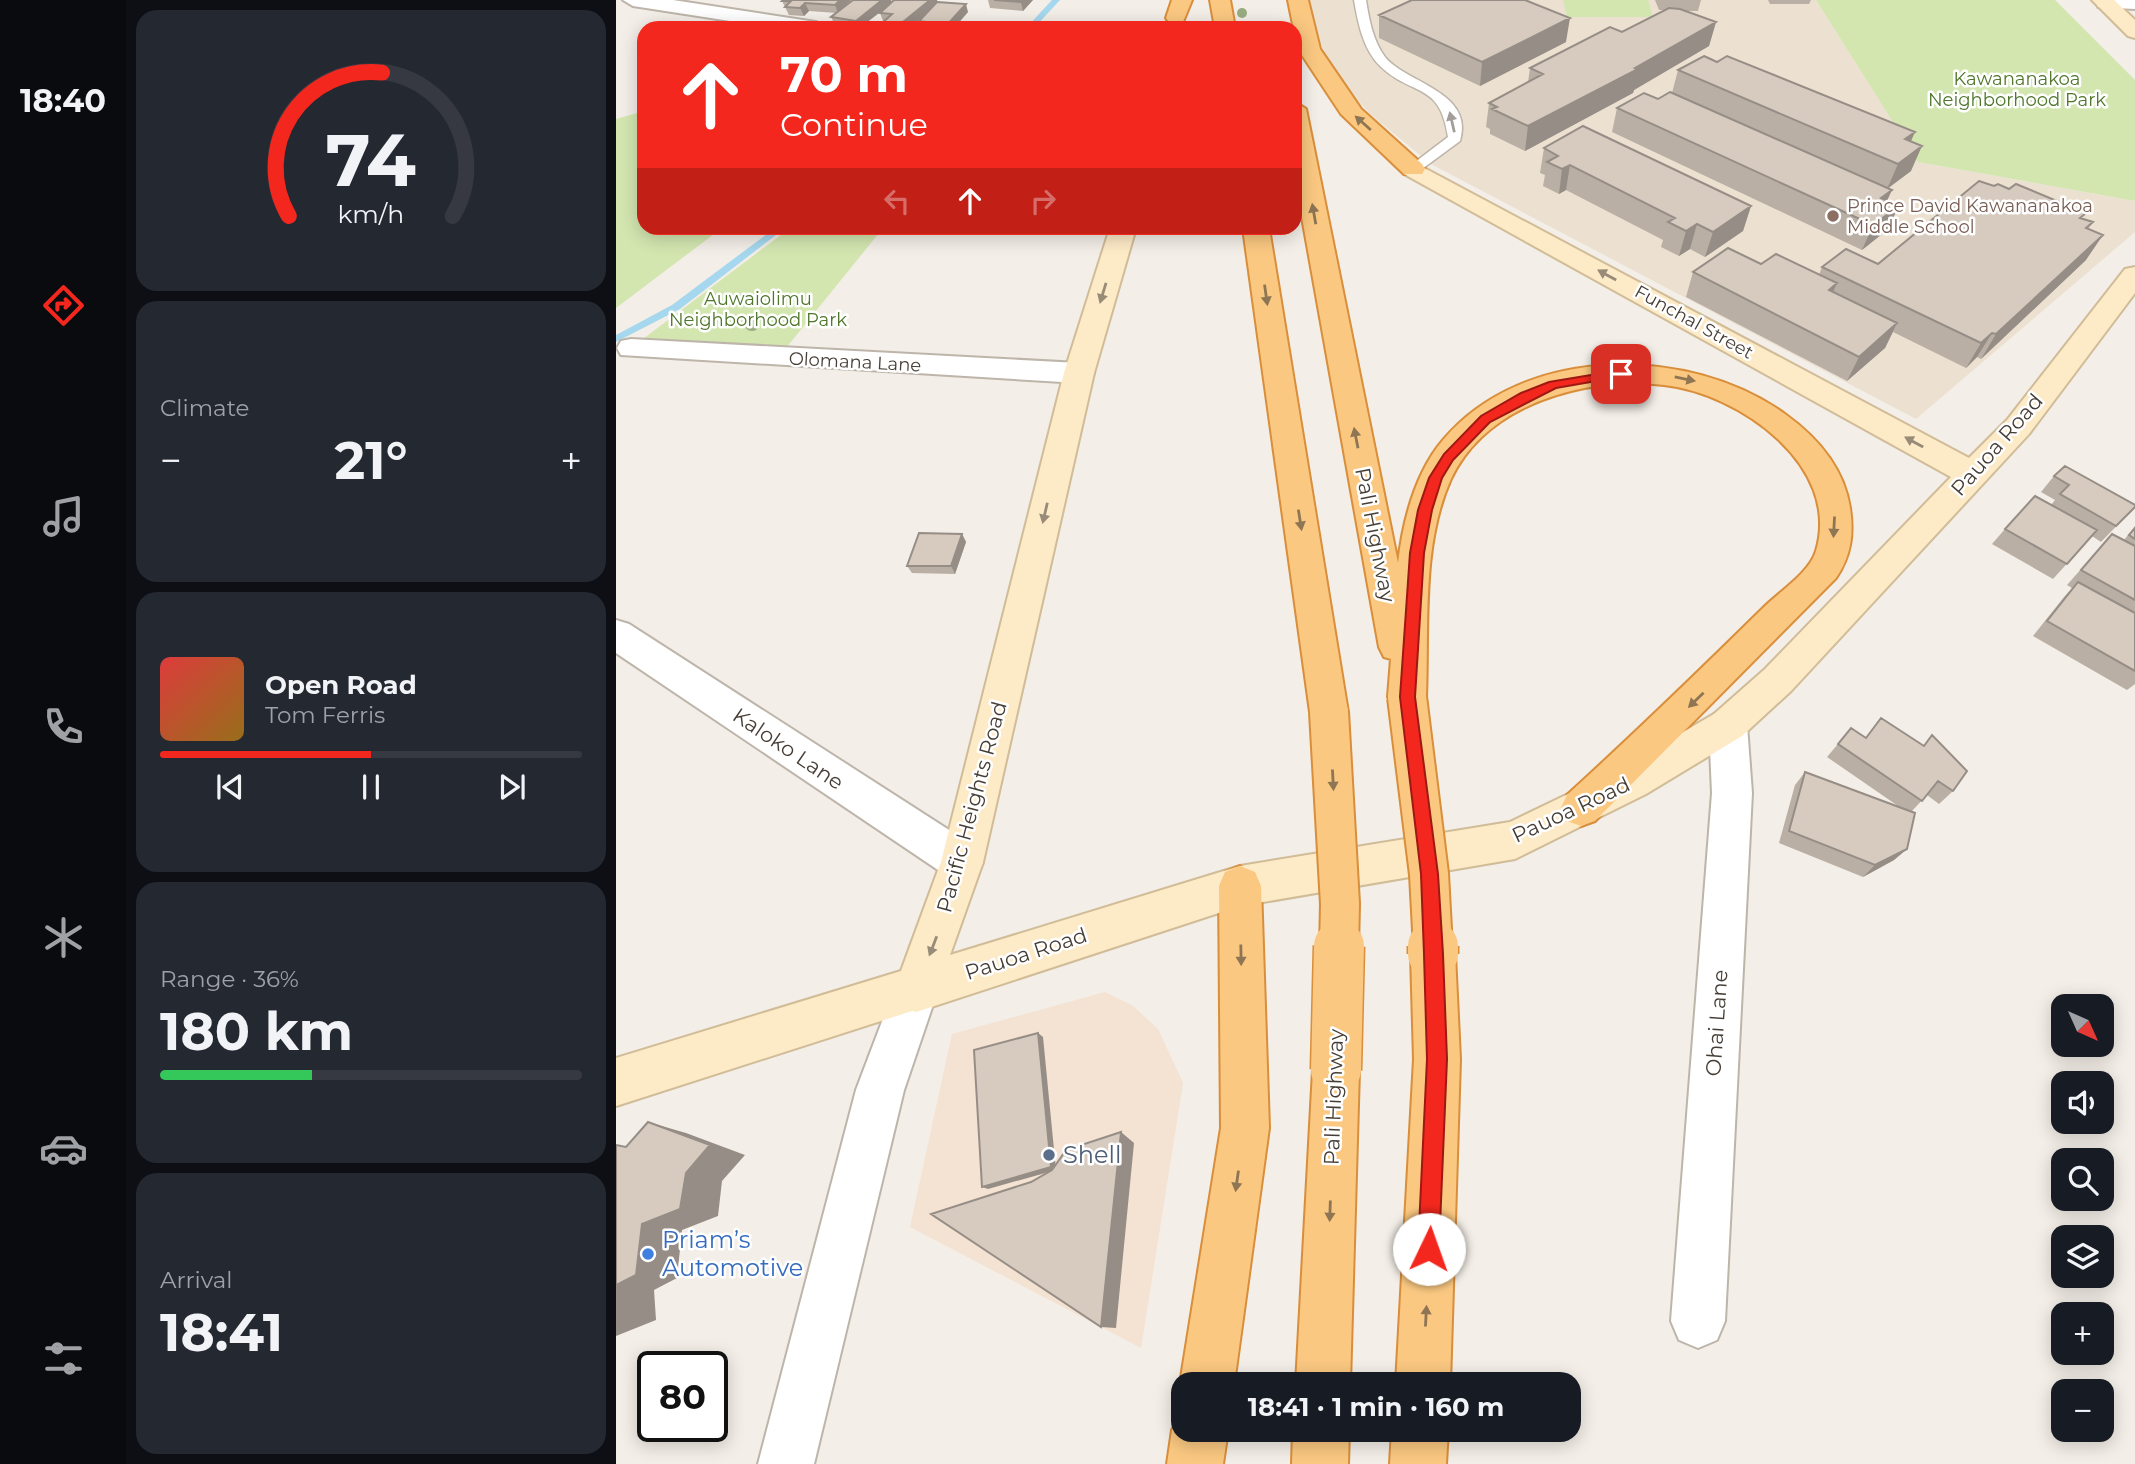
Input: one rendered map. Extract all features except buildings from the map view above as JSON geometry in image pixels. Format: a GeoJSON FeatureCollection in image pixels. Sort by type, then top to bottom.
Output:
{"type":"FeatureCollection","features":[{"type":"Feature","properties":{"kind":"highway"},"geometry":{"type":"LineString","coordinates":[[1220,0],[1224,21]]}},
{"type":"Feature","properties":{"kind":"highway"},"geometry":{"type":"LineString","coordinates":[[1298,0],[1309,49],[1353,114],[1413,169]]}},
{"type":"Feature","properties":{"kind":"highway","name":"Pali Highway"},"geometry":{"type":"LineString","coordinates":[[1302,148],[1337,344],[1407,697],[1429,874],[1437,1059],[1424,1372]]}},
{"type":"Feature","properties":{"kind":"highway","name":"Pali Highway"},"geometry":{"type":"LineString","coordinates":[[1257,235],[1329,712],[1340,904],[1323,1372]]}},
{"type":"Feature","properties":{"kind":"highway"},"geometry":{"type":"LineString","coordinates":[[1407,697],[1417,553],[1425,510],[1435,478],[1448,457],[1485,419],[1525,396],[1553,384],[1621,374],[1677,377],[1699,382],[1758,410],[1793,436],[1814,457],[1832,489],[1836,527],[1830,560],[1702,694],[1581,808]]}},
{"type":"Feature","properties":{"kind":"highway"},"geometry":{"type":"LineString","coordinates":[[1209,1372],[1245,1128],[1240,886]]}},
{"type":"Feature","properties":{"kind":"highway"},"geometry":{"type":"LineString","coordinates":[[1195,1464],[1198,1442]]}},
{"type":"Feature","properties":{"kind":"highway"},"geometry":{"type":"LineString","coordinates":[[1320,1464],[1321,1442]]}},
{"type":"Feature","properties":{"kind":"highway"},"geometry":{"type":"LineString","coordinates":[[1418,1464],[1419,1442]]}},
{"type":"Feature","properties":{"kind":"main road"},"geometry":{"type":"LineString","coordinates":[[2104,2],[2135,32]]}},
{"type":"Feature","properties":{"kind":"main road","name":"Funchal Street"},"geometry":{"type":"LineString","coordinates":[[1413,169],[1974,475]]}},
{"type":"Feature","properties":{"kind":"main road","name":"Pacific Heights Road"},"geometry":{"type":"LineString","coordinates":[[916,990],[962,862],[1079,373],[1121,235]]}},
{"type":"Feature","properties":{"kind":"main road","name":"Pauoa Road"},"geometry":{"type":"LineString","coordinates":[[616,1082],[916,990],[1240,886],[1514,840],[1581,808],[1728,725],[1778,680],[2018,427],[2135,275]]}},
{"type":"Feature","properties":{"kind":"street"},"geometry":{"type":"LineString","coordinates":[[633,0],[770,21]]}},
{"type":"Feature","properties":{"kind":"street"},"geometry":{"type":"LineString","coordinates":[[2104,2],[2135,3]]}},
{"type":"Feature","properties":{"kind":"street","name":"Olomana Lane"},"geometry":{"type":"LineString","coordinates":[[631,348],[1079,373]]}},
{"type":"Feature","properties":{"kind":"street","name":"Kaloko Lane"},"geometry":{"type":"LineString","coordinates":[[616,634],[962,862]]}},
{"type":"Feature","properties":{"kind":"street","name":"Ohai Lane"},"geometry":{"type":"LineString","coordinates":[[1698,1321],[1732,793],[1728,725]]}},
{"type":"Feature","properties":{"kind":"street","name":"Pacific Heights Road"},"geometry":{"type":"LineString","coordinates":[[786,1464],[880,1090],[916,990]]}},
{"type":"Feature","properties":{"kind":"lane"},"geometry":{"type":"LineString","coordinates":[[1360,0],[1365,27],[1384,64],[1446,100],[1454,122],[1455,138],[1413,169]]}},
{"type":"Feature","properties":{"kind":"shaded area","name":"Prince David Kawananakoa Middle School"},"geometry":{"type":"Polygon","coordinates":[[[1309,0],[1816,0],[1918,162],[2135,201],[2135,232],[1916,419],[1431,164],[1370,114],[1340,80],[1318,40],[1309,0]]]}},
{"type":"Feature","properties":{"kind":"shaded area","name":"Shell"},"geometry":{"type":"Polygon","coordinates":[[[1105,992],[1133,1006],[1158,1029],[1183,1083],[1141,1348],[910,1227],[952,1034],[1105,992]]]}},
{"type":"Feature","properties":{"kind":"green space"},"geometry":{"type":"Polygon","coordinates":[[[1563,0],[1648,0],[1653,17],[1567,17],[1563,0]]]}},
{"type":"Feature","properties":{"kind":"green space","name":"Kawananakoa Neighborhood Park"},"geometry":{"type":"Polygon","coordinates":[[[1816,0],[2055,0],[2135,80],[2135,201],[1918,162],[1816,0]]]}},
{"type":"Feature","properties":{"kind":"green space","name":"Auwaiolimu Neighborhood Park"},"geometry":{"type":"Polygon","coordinates":[[[637,113],[637,235],[713,235],[616,308],[616,119],[637,113]]]}},
{"type":"Feature","properties":{"kind":"green space","name":"Auwaiolimu Neighborhood Park"},"geometry":{"type":"Polygon","coordinates":[[[781,235],[877,235],[778,358],[631,348],[781,235]]]}},
{"type":"Feature","properties":{"kind":"waterway"},"geometry":{"type":"LineString","coordinates":[[1036,21],[1056,0]]}},
{"type":"Feature","properties":{"kind":"waterway"},"geometry":{"type":"LineString","coordinates":[[616,339],[676,307],[771,235]]}},
{"type":"Feature","properties":{"kind":"place","name":"Prince David Kawananakoa Middle School"},"geometry":{"type":"Point","coordinates":[1833,216]}},
{"type":"Feature","properties":{"kind":"place","name":"Shell"},"geometry":{"type":"Point","coordinates":[1049,1155]}},
{"type":"Feature","properties":{"kind":"place","name":"Priam’s Automotive"},"geometry":{"type":"Point","coordinates":[648,1254]}},
{"type":"Feature","properties":{"kind":"route"},"geometry":{"type":"LineString","coordinates":[[1429,1249],[1437,1059],[1433,954],[1429,874],[1407,697],[1417,553],[1425,510],[1435,478],[1448,457],[1485,419],[1525,396],[1553,384],[1583,377],[1621,374]]}}]}
